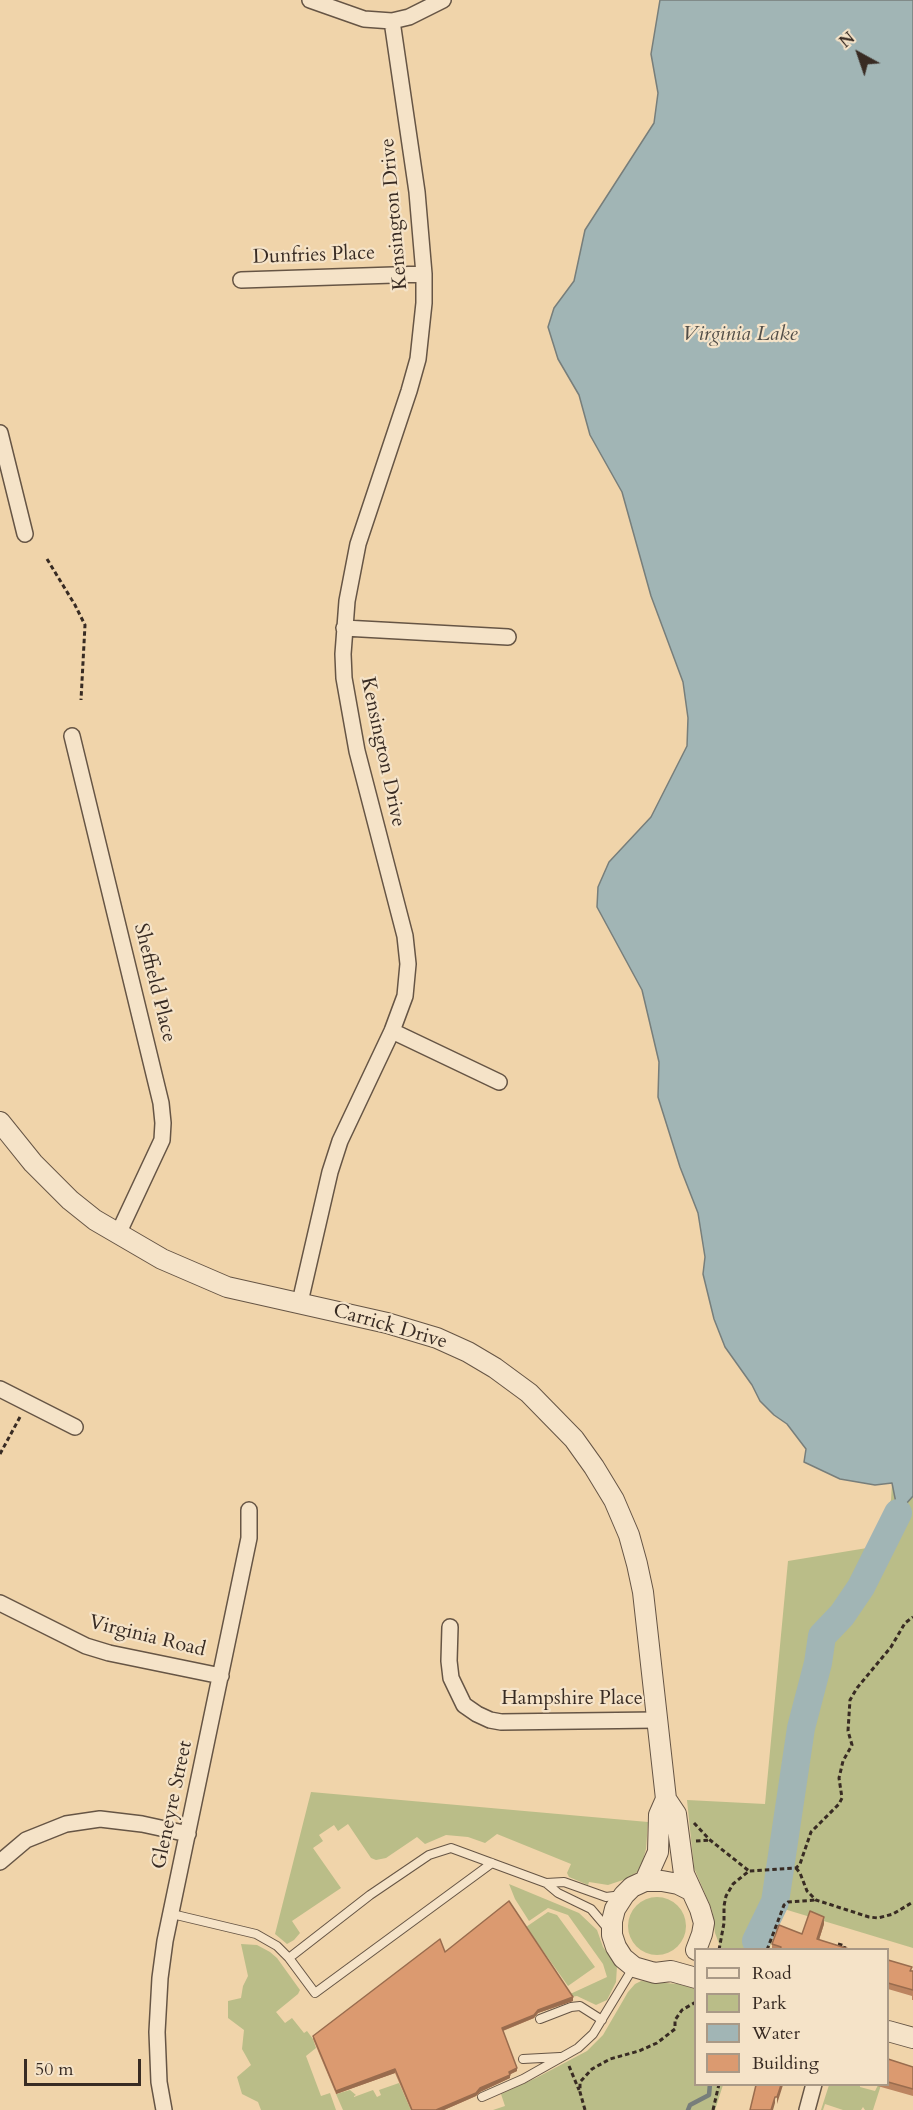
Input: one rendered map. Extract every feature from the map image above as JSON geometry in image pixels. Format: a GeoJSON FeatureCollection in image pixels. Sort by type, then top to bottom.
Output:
{"type":"FeatureCollection","features":[{"type":"Feature","properties":{"kind":"street"},"geometry":{"type":"LineString","coordinates":[[310,0],[364,19],[392,21],[409,17],[443,0]]}},
{"type":"Feature","properties":{"kind":"street","name":"Kensington Drive"},"geometry":{"type":"LineString","coordinates":[[300,1302],[330,1172],[340,1141],[392,1031],[405,996],[408,964],[405,936],[364,784],[344,678],[344,628],[350,578],[358,544],[418,359],[424,303],[424,274],[417,192],[392,21]]}},
{"type":"Feature","properties":{"kind":"street","name":"Dunfries Place"},"geometry":{"type":"LineString","coordinates":[[241,280],[424,274]]}},
{"type":"Feature","properties":{"kind":"street"},"geometry":{"type":"LineString","coordinates":[[0,433],[25,534]]}},
{"type":"Feature","properties":{"kind":"street"},"geometry":{"type":"LineString","coordinates":[[344,628],[508,637]]}},
{"type":"Feature","properties":{"kind":"street","name":"Sheffield Place"},"geometry":{"type":"LineString","coordinates":[[72,736],[161,1103],[163,1123],[162,1140],[118,1234]]}},
{"type":"Feature","properties":{"kind":"street"},"geometry":{"type":"LineString","coordinates":[[392,1031],[499,1082]]}},
{"type":"Feature","properties":{"kind":"street","name":"Carrick Drive"},"geometry":{"type":"LineString","coordinates":[[0,1122],[53,1185],[95,1220],[162,1259],[227,1287],[300,1302],[437,1338],[468,1352],[495,1368],[529,1393],[573,1438],[614,1500],[629,1535],[643,1592],[666,1799],[676,1814],[684,1874],[704,1923],[701,1946]]}},
{"type":"Feature","properties":{"kind":"street"},"geometry":{"type":"LineString","coordinates":[[0,1389],[75,1426]]}},
{"type":"Feature","properties":{"kind":"street","name":"Gleneyre Street"},"geometry":{"type":"LineString","coordinates":[[164,2110],[159,2082],[157,2032],[165,1941],[249,1538],[249,1510]]}},
{"type":"Feature","properties":{"kind":"street","name":"Virginia Road"},"geometry":{"type":"LineString","coordinates":[[0,1603],[86,1646],[109,1653],[221,1676]]}},
{"type":"Feature","properties":{"kind":"street","name":"Hampshire Place"},"geometry":{"type":"LineString","coordinates":[[450,1628],[449,1661],[452,1678],[464,1705],[490,1720],[501,1722],[656,1720]]}},
{"type":"Feature","properties":{"kind":"street","name":"Carrick Drive"},"geometry":{"type":"LineString","coordinates":[[645,1881],[658,1852],[659,1815],[666,1799]]}},
{"type":"Feature","properties":{"kind":"street"},"geometry":{"type":"LineString","coordinates":[[0,1863],[26,1840],[66,1824],[78,1822],[100,1819],[141,1824],[188,1834]]}},
{"type":"Feature","properties":{"kind":"street"},"geometry":{"type":"LineString","coordinates":[[690,1890],[678,1884],[645,1881],[624,1895],[615,1909],[612,1935],[623,1958],[634,1967],[655,1973],[671,1971],[694,1977]]}},
{"type":"Feature","properties":{"kind":"street","name":"Carrick Drive"},"geometry":{"type":"LineString","coordinates":[[671,1971],[685,1963],[694,1953]]}},
{"type":"Feature","properties":{"kind":"street"},"geometry":{"type":"LineString","coordinates":[[889,2031],[913,2038]]}},
{"type":"Feature","properties":{"kind":"street"},"geometry":{"type":"LineString","coordinates":[[807,2110],[814,2086]]}},
{"type":"Feature","properties":{"kind":"lane"},"geometry":{"type":"LineString","coordinates":[[289,1958],[370,1895],[429,1855],[451,1848],[546,1883],[558,1893],[591,1909],[604,1922],[612,1935]]}},
{"type":"Feature","properties":{"kind":"lane"},"geometry":{"type":"LineString","coordinates":[[172,1914],[256,1934],[277,1946],[315,1993],[492,1863]]}},
{"type":"Feature","properties":{"kind":"lane"},"geometry":{"type":"LineString","coordinates":[[546,1883],[564,1882],[606,1897],[624,1895]]}},
{"type":"Feature","properties":{"kind":"lane"},"geometry":{"type":"LineString","coordinates":[[482,2097],[523,2079],[578,2048],[593,2034],[634,1967]]}},
{"type":"Feature","properties":{"kind":"lane"},"geometry":{"type":"LineString","coordinates":[[540,2019],[571,2007],[580,2006],[602,2020]]}},
{"type":"Feature","properties":{"kind":"lane"},"geometry":{"type":"LineString","coordinates":[[523,2059],[564,2056]]}},
{"type":"Feature","properties":{"kind":"path"},"geometry":{"type":"LineString","coordinates":[[47,559],[85,625],[81,700]]}},
{"type":"Feature","properties":{"kind":"path"},"geometry":{"type":"LineString","coordinates":[[0,1454],[20,1417]]}},
{"type":"Feature","properties":{"kind":"path"},"geometry":{"type":"LineString","coordinates":[[719,1948],[726,1896],[733,1884],[748,1871],[796,1868],[800,1864],[811,1832],[842,1798],[839,1778],[843,1761],[852,1745],[848,1731],[848,1715],[853,1693],[891,1647],[905,1623],[913,1617]]}},
{"type":"Feature","properties":{"kind":"path"},"geometry":{"type":"LineString","coordinates":[[692,1821],[710,1840],[748,1871]]}},
{"type":"Feature","properties":{"kind":"path"},"geometry":{"type":"LineString","coordinates":[[688,1841],[710,1840]]}},
{"type":"Feature","properties":{"kind":"path"},"geometry":{"type":"LineString","coordinates":[[796,1868],[801,1873],[807,1891],[816,1900]]}},
{"type":"Feature","properties":{"kind":"path"},"geometry":{"type":"LineString","coordinates":[[768,1948],[784,1905],[788,1902],[816,1900],[868,1917],[878,1918],[893,1914],[913,1902]]}},
{"type":"Feature","properties":{"kind":"path"},"geometry":{"type":"LineString","coordinates":[[838,1944],[845,1946],[844,1948]]}},
{"type":"Feature","properties":{"kind":"path"},"geometry":{"type":"LineString","coordinates":[[580,2092],[580,2082],[592,2069],[610,2059],[657,2043],[675,2029],[675,2020],[682,2010],[694,2003]]}},
{"type":"Feature","properties":{"kind":"path"},"geometry":{"type":"LineString","coordinates":[[564,2056],[580,2092],[585,2110]]}},
{"type":"Feature","properties":{"kind":"path"},"geometry":{"type":"LineString","coordinates":[[712,2110],[719,2086]]}},
{"type":"Feature","properties":{"kind":"green space"},"geometry":{"type":"Polygon","coordinates":[[[892,1483],[898,1512],[913,1496],[913,1948],[784,1909],[769,1948],[721,1948],[715,1933],[712,1910],[694,1868],[687,1800],[765,1804],[788,1561],[867,1548],[891,1500],[892,1483]]]}},
{"type":"Feature","properties":{"kind":"green space"},"geometry":{"type":"Polygon","coordinates":[[[311,1792],[648,1822],[646,1849],[637,1872],[626,1879],[608,1885],[589,1882],[588,1885],[569,1877],[567,1873],[571,1864],[497,1834],[485,1843],[468,1837],[446,1835],[425,1844],[417,1837],[386,1858],[376,1860],[371,1858],[348,1824],[338,1831],[334,1825],[319,1835],[323,1841],[313,1848],[341,1888],[292,1921],[300,1933],[287,1944],[275,1934],[311,1792]]]}},
{"type":"Feature","properties":{"kind":"green space"},"geometry":{"type":"Polygon","coordinates":[[[509,1884],[579,1913],[597,1930],[603,1947],[617,1966],[616,1982],[607,2000],[596,2005],[577,1996],[568,1995],[607,1977],[603,1964],[568,1915],[548,1908],[529,1921],[515,1899],[509,1884]]]}},
{"type":"Feature","properties":{"kind":"green space"},"geometry":{"type":"Polygon","coordinates":[[[657,1897],[673,1902],[681,1910],[686,1926],[681,1942],[673,1950],[657,1955],[641,1950],[633,1942],[628,1926],[633,1910],[641,1902],[657,1897]]]}},
{"type":"Feature","properties":{"kind":"green space"},"geometry":{"type":"Polygon","coordinates":[[[548,1912],[557,1915],[595,1967],[568,1986],[526,1927],[548,1912]]]}},
{"type":"Feature","properties":{"kind":"green space"},"geometry":{"type":"Polygon","coordinates":[[[241,1944],[257,1945],[270,1952],[300,1990],[276,2012],[285,2023],[292,2018],[304,2033],[307,2031],[313,2039],[316,2048],[306,2056],[321,2096],[330,2093],[336,2110],[261,2110],[258,2102],[242,2094],[237,2077],[251,2065],[242,2049],[244,2030],[228,2018],[228,2001],[241,1998],[248,1976],[241,1944]]]}},
{"type":"Feature","properties":{"kind":"green space"},"geometry":{"type":"Polygon","coordinates":[[[641,1981],[678,1984],[694,1989],[694,2086],[723,2086],[715,2110],[493,2110],[505,2106],[501,2094],[587,2051],[603,2035],[635,1984],[641,1981]]]}},
{"type":"Feature","properties":{"kind":"green space"},"geometry":{"type":"Polygon","coordinates":[[[399,2083],[411,2110],[343,2110],[336,2094],[350,2090],[356,2095],[354,2097],[373,2090],[377,2097],[381,2095],[379,2090],[399,2083]]]}},
{"type":"Feature","properties":{"kind":"green space"},"geometry":{"type":"Polygon","coordinates":[[[829,2086],[860,2086],[875,2091],[878,2086],[881,2086],[873,2110],[865,2110],[863,2107],[861,2110],[843,2110],[825,2104],[821,2110],[829,2086]]]}},
{"type":"Feature","properties":{"kind":"water","name":"Virginia Lake"},"geometry":{"type":"Polygon","coordinates":[[[660,0],[913,0],[913,1496],[898,1513],[892,1483],[875,1485],[840,1479],[804,1462],[806,1449],[787,1424],[760,1401],[752,1385],[725,1347],[714,1319],[703,1274],[705,1257],[698,1213],[680,1167],[658,1097],[659,1062],[642,990],[597,907],[598,887],[609,862],[651,817],[687,746],[688,718],[683,682],[651,596],[622,492],[590,435],[579,395],[558,359],[548,327],[554,308],[574,281],[585,230],[654,123],[658,93],[651,54],[660,0]]]}},
{"type":"Feature","properties":{"kind":"building"},"geometry":{"type":"Polygon","coordinates":[[[509,1901],[573,1997],[538,2010],[534,2015],[502,2028],[517,2068],[509,2072],[510,2075],[480,2088],[476,2093],[436,2110],[412,2110],[395,2069],[336,2091],[313,2036],[440,1939],[445,1952],[509,1901]]]}},
{"type":"Feature","properties":{"kind":"building"},"geometry":{"type":"Polygon","coordinates":[[[810,1911],[824,1917],[817,1939],[846,1948],[781,1948],[772,1944],[779,1925],[802,1934],[810,1911]]]}},
{"type":"Feature","properties":{"kind":"building"},"geometry":{"type":"Polygon","coordinates":[[[889,1960],[912,1967],[910,1971],[913,1971],[913,1990],[889,1983],[889,1960]]]}},
{"type":"Feature","properties":{"kind":"building"},"geometry":{"type":"Polygon","coordinates":[[[889,2059],[913,2067],[913,2089],[889,2082],[889,2059]]]}},
{"type":"Feature","properties":{"kind":"building"},"geometry":{"type":"Polygon","coordinates":[[[756,2086],[781,2086],[771,2110],[750,2110],[756,2086]]]}},
{"type":"Feature","properties":{"kind":"waterway"},"geometry":{"type":"LineString","coordinates":[[756,1941],[775,1902],[801,1728],[818,1663],[822,1636],[842,1615],[861,1587],[898,1513]]}},
{"type":"Feature","properties":{"kind":"waterway"},"geometry":{"type":"LineString","coordinates":[[748,1948],[756,1941]]}},
{"type":"Feature","properties":{"kind":"waterway"},"geometry":{"type":"LineString","coordinates":[[688,2110],[690,2105],[709,2095],[710,2086]]}}]}
